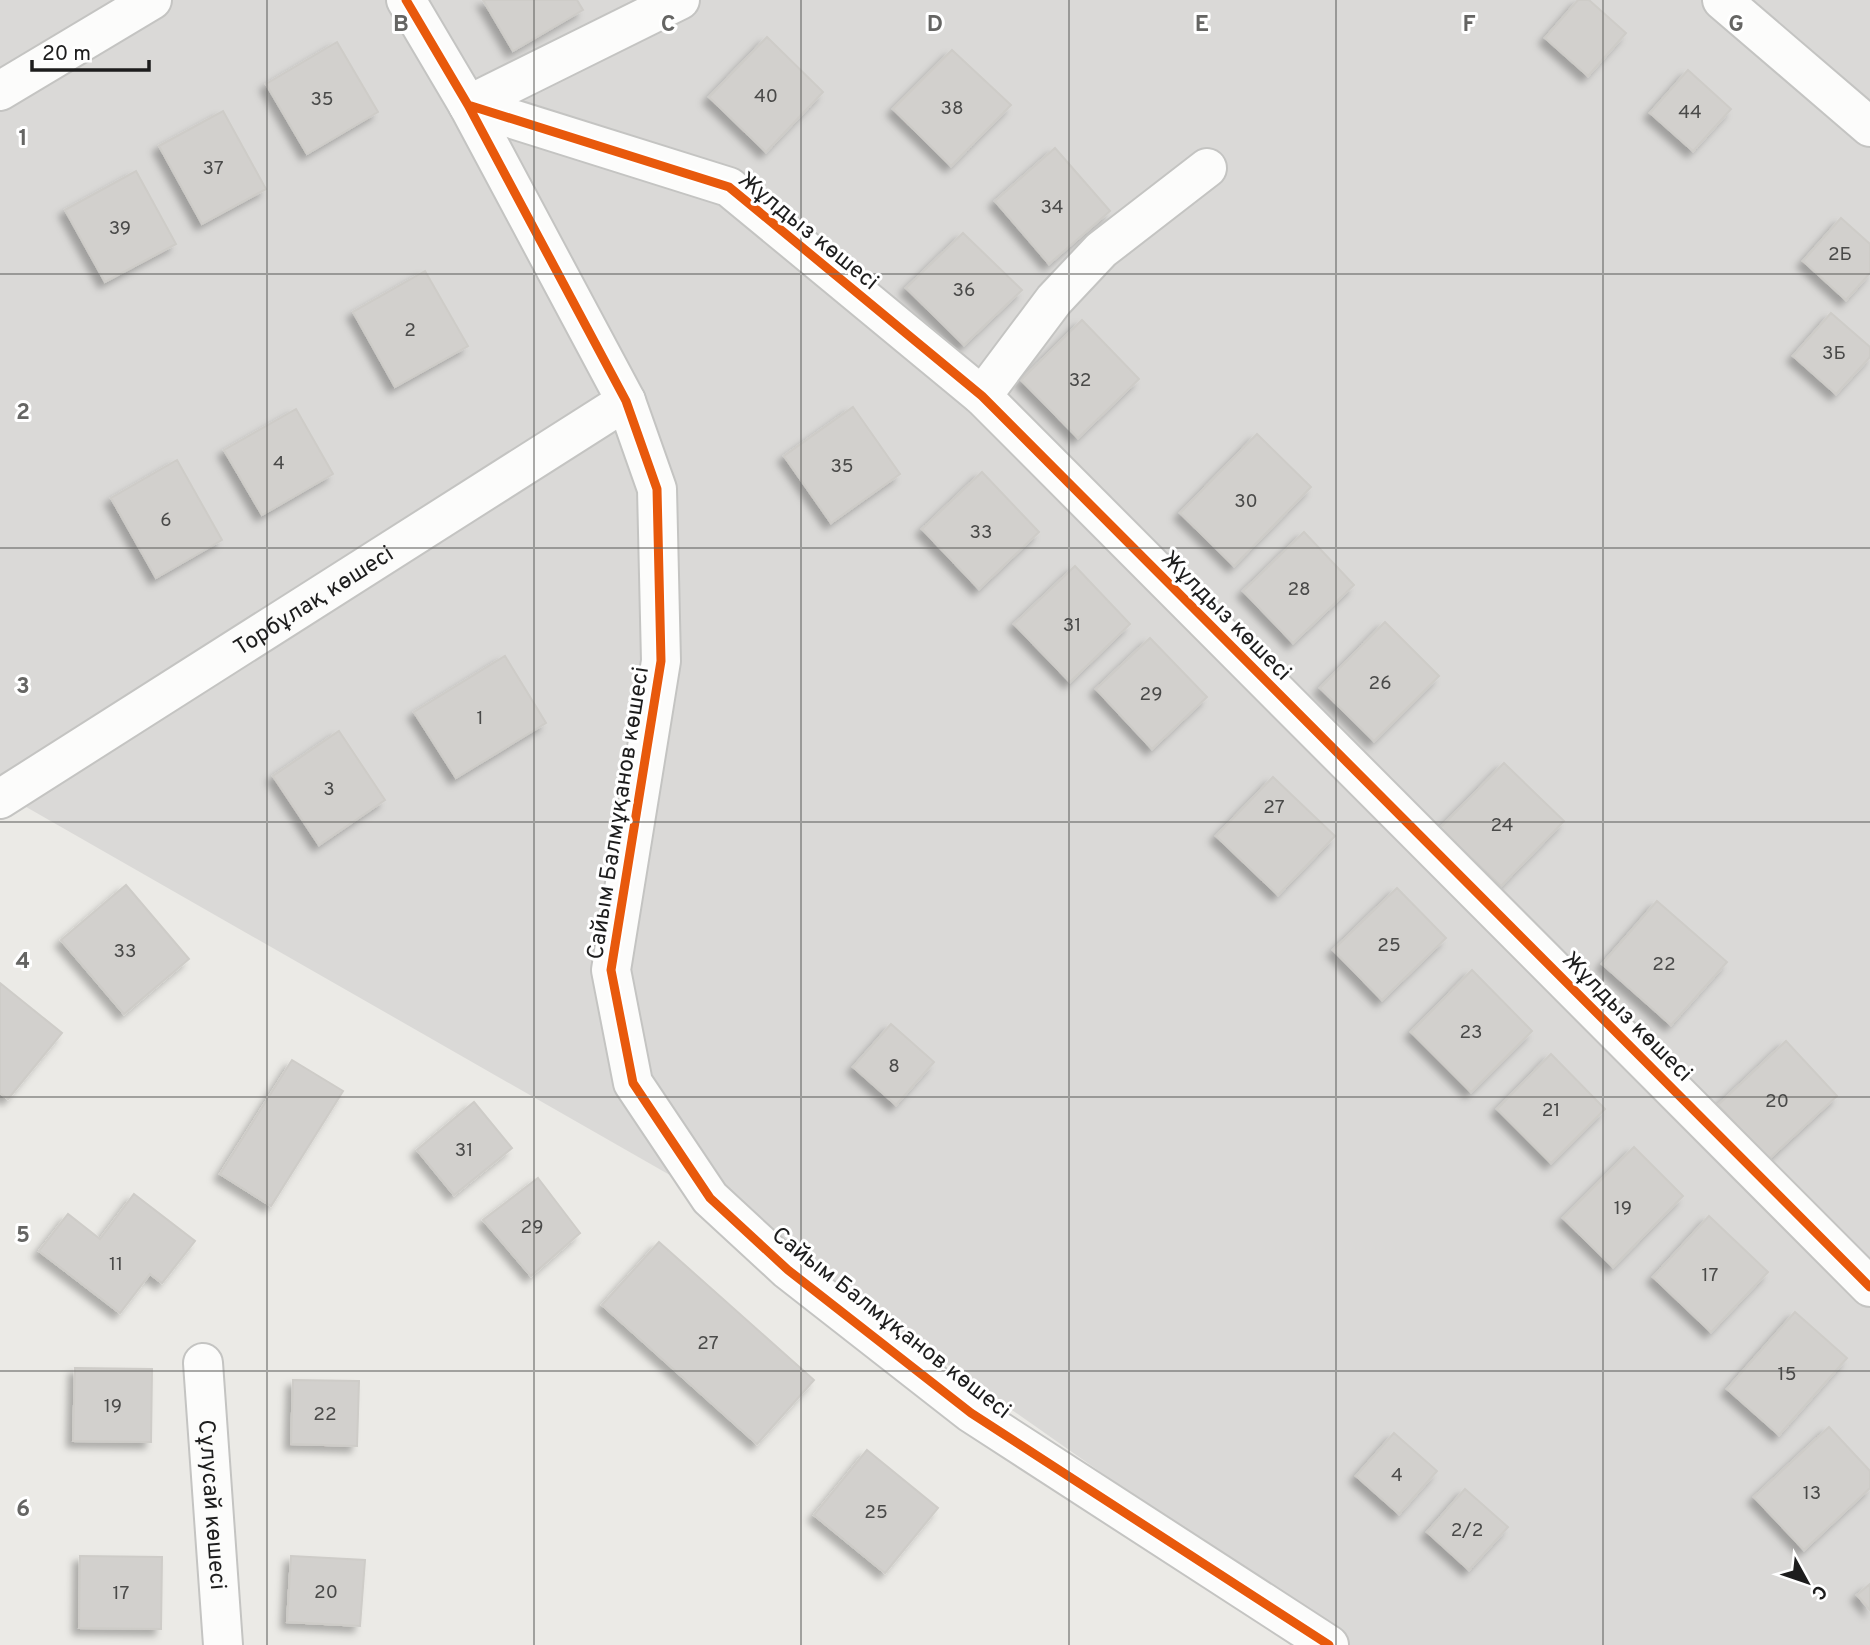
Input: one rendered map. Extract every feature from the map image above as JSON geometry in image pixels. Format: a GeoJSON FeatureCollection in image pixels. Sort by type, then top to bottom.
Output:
{"type":"FeatureCollection","features":[{"type":"Feature","properties":{"kind":"street"},"geometry":{"type":"LineString","coordinates":[[0,91],[152,0]]}},
{"type":"Feature","properties":{"kind":"street","name":"Сайым Балмұқанов көшесі"},"geometry":{"type":"LineString","coordinates":[[406,0],[468,105],[626,401],[657,489],[661,662],[611,970],[633,1083],[710,1198],[788,1270],[971,1413],[1329,1645]]}},
{"type":"Feature","properties":{"kind":"street"},"geometry":{"type":"LineString","coordinates":[[468,105],[680,0]]}},
{"type":"Feature","properties":{"kind":"street"},"geometry":{"type":"LineString","coordinates":[[1722,0],[1870,127]]}},
{"type":"Feature","properties":{"kind":"street","name":"Жұлдыз көшесі"},"geometry":{"type":"LineString","coordinates":[[468,105],[729,187],[982,396],[1870,1287]]}},
{"type":"Feature","properties":{"kind":"street"},"geometry":{"type":"LineString","coordinates":[[982,396],[1054,300],[1101,250],[1207,169]]}},
{"type":"Feature","properties":{"kind":"street","name":"Торбұлақ көшесі"},"geometry":{"type":"LineString","coordinates":[[0,799],[626,401]]}},
{"type":"Feature","properties":{"kind":"street","name":"Сұлусай көшесі"},"geometry":{"type":"LineString","coordinates":[[203,1363],[223,1645]]}},
{"type":"Feature","properties":{"kind":"shaded area"},"geometry":{"type":"Polygon","coordinates":[[[0,0],[1870,0],[1870,1645],[1347,1645],[710,1198],[0,792],[0,0]]]}},
{"type":"Feature","properties":{"kind":"building"},"geometry":{"type":"Polygon","coordinates":[[[483,0],[577,0],[583,10],[513,51],[483,0]]]}},
{"type":"Feature","properties":{"kind":"building"},"geometry":{"type":"Polygon","coordinates":[[[1578,0],[1589,0],[1626,33],[1588,76],[1545,38],[1578,0]]]}},
{"type":"Feature","properties":{"kind":"building"},"geometry":{"type":"Polygon","coordinates":[[[767,37],[823,92],[766,152],[709,97],[767,37]]]}},
{"type":"Feature","properties":{"kind":"building"},"geometry":{"type":"Polygon","coordinates":[[[337,42],[378,112],[307,154],[266,84],[337,42]]]}},
{"type":"Feature","properties":{"kind":"building"},"geometry":{"type":"Polygon","coordinates":[[[952,50],[1011,105],[951,166],[893,109],[952,50]]]}},
{"type":"Feature","properties":{"kind":"building"},"geometry":{"type":"Polygon","coordinates":[[[1688,70],[1731,109],[1693,151],[1650,113],[1688,70]]]}},
{"type":"Feature","properties":{"kind":"building"},"geometry":{"type":"Polygon","coordinates":[[[223,111],[266,189],[202,224],[159,146],[223,111]]]}},
{"type":"Feature","properties":{"kind":"building"},"geometry":{"type":"Polygon","coordinates":[[[1055,148],[1110,211],[1049,264],[995,201],[1055,148]]]}},
{"type":"Feature","properties":{"kind":"building"},"geometry":{"type":"Polygon","coordinates":[[[136,171],[176,244],[105,282],[65,210],[136,171]]]}},
{"type":"Feature","properties":{"kind":"building"},"geometry":{"type":"Polygon","coordinates":[[[1841,218],[1870,244],[1870,273],[1846,300],[1803,261],[1841,218]]]}},
{"type":"Feature","properties":{"kind":"building"},"geometry":{"type":"Polygon","coordinates":[[[963,233],[1022,290],[964,345],[906,288],[963,233]]]}},
{"type":"Feature","properties":{"kind":"building"},"geometry":{"type":"Polygon","coordinates":[[[425,271],[468,346],[395,387],[353,312],[425,271]]]}},
{"type":"Feature","properties":{"kind":"building"},"geometry":{"type":"Polygon","coordinates":[[[1831,313],[1870,347],[1870,357],[1836,394],[1793,356],[1831,313]]]}},
{"type":"Feature","properties":{"kind":"building"},"geometry":{"type":"Polygon","coordinates":[[[1082,320],[1139,379],[1078,438],[1021,380],[1082,320]]]}},
{"type":"Feature","properties":{"kind":"building"},"geometry":{"type":"Polygon","coordinates":[[[853,407],[900,474],[831,523],[784,456],[853,407]]]}},
{"type":"Feature","properties":{"kind":"building"},"geometry":{"type":"Polygon","coordinates":[[[296,409],[333,474],[262,515],[224,450],[296,409]]]}},
{"type":"Feature","properties":{"kind":"building"},"geometry":{"type":"Polygon","coordinates":[[[1257,434],[1311,487],[1234,566],[1180,513],[1257,434]]]}},
{"type":"Feature","properties":{"kind":"building"},"geometry":{"type":"Polygon","coordinates":[[[177,460],[222,540],[156,578],[111,498],[177,460]]]}},
{"type":"Feature","properties":{"kind":"building"},"geometry":{"type":"Polygon","coordinates":[[[982,472],[1039,532],[979,589],[922,529],[982,472]]]}},
{"type":"Feature","properties":{"kind":"building"},"geometry":{"type":"Polygon","coordinates":[[[1304,532],[1354,585],[1293,643],[1243,591],[1304,532]]]}},
{"type":"Feature","properties":{"kind":"building"},"geometry":{"type":"Polygon","coordinates":[[[1075,566],[1130,624],[1070,682],[1014,624],[1075,566]]]}},
{"type":"Feature","properties":{"kind":"building"},"geometry":{"type":"Polygon","coordinates":[[[1385,622],[1439,676],[1374,741],[1320,688],[1385,622]]]}},
{"type":"Feature","properties":{"kind":"building"},"geometry":{"type":"Polygon","coordinates":[[[1150,638],[1207,697],[1152,749],[1096,689],[1150,638]]]}},
{"type":"Feature","properties":{"kind":"building"},"geometry":{"type":"Polygon","coordinates":[[[505,656],[546,723],[456,778],[414,712],[505,656]]]}},
{"type":"Feature","properties":{"kind":"building"},"geometry":{"type":"Polygon","coordinates":[[[339,731],[385,800],[319,845],[273,776],[339,731]]]}},
{"type":"Feature","properties":{"kind":"building"},"geometry":{"type":"Polygon","coordinates":[[[1504,763],[1564,821],[1501,886],[1440,828],[1504,763]]]}},
{"type":"Feature","properties":{"kind":"building"},"geometry":{"type":"Polygon","coordinates":[[[1273,777],[1335,836],[1278,895],[1216,836],[1273,777]]]}},
{"type":"Feature","properties":{"kind":"building"},"geometry":{"type":"Polygon","coordinates":[[[126,885],[189,959],[124,1014],[61,940],[126,885]]]}},
{"type":"Feature","properties":{"kind":"building"},"geometry":{"type":"Polygon","coordinates":[[[1397,888],[1446,938],[1382,1000],[1333,950],[1397,888]]]}},
{"type":"Feature","properties":{"kind":"building"},"geometry":{"type":"Polygon","coordinates":[[[1657,901],[1727,962],[1671,1025],[1602,964],[1657,901]]]}},
{"type":"Feature","properties":{"kind":"building"},"geometry":{"type":"Polygon","coordinates":[[[1472,970],[1532,1031],[1471,1092],[1411,1032],[1472,970]]]}},
{"type":"Feature","properties":{"kind":"building"},"geometry":{"type":"Polygon","coordinates":[[[0,983],[62,1033],[8,1099],[0,1093],[0,983]]]}},
{"type":"Feature","properties":{"kind":"building"},"geometry":{"type":"Polygon","coordinates":[[[891,1024],[934,1062],[896,1105],[853,1067],[891,1024]]]}},
{"type":"Feature","properties":{"kind":"building"},"geometry":{"type":"Polygon","coordinates":[[[1786,1041],[1837,1096],[1769,1159],[1718,1105],[1786,1041]]]}},
{"type":"Feature","properties":{"kind":"building"},"geometry":{"type":"Polygon","coordinates":[[[1551,1054],[1605,1109],[1551,1163],[1497,1109],[1551,1054]]]}},
{"type":"Feature","properties":{"kind":"building"},"geometry":{"type":"Polygon","coordinates":[[[292,1060],[343,1091],[271,1206],[220,1174],[292,1060]]]}},
{"type":"Feature","properties":{"kind":"building"},"geometry":{"type":"Polygon","coordinates":[[[474,1102],[512,1148],[454,1195],[417,1150],[474,1102]]]}},
{"type":"Feature","properties":{"kind":"building"},"geometry":{"type":"Polygon","coordinates":[[[1634,1147],[1683,1196],[1613,1267],[1563,1218],[1634,1147]]]}},
{"type":"Feature","properties":{"kind":"building"},"geometry":{"type":"Polygon","coordinates":[[[538,1178],[580,1233],[531,1276],[483,1220],[538,1178]]]}},
{"type":"Feature","properties":{"kind":"building"},"geometry":{"type":"Polygon","coordinates":[[[134,1194],[195,1241],[162,1283],[150,1274],[120,1313],[39,1251],[68,1214],[100,1239],[134,1194]]]}},
{"type":"Feature","properties":{"kind":"building"},"geometry":{"type":"Polygon","coordinates":[[[1709,1216],[1768,1272],[1711,1332],[1653,1277],[1709,1216]]]}},
{"type":"Feature","properties":{"kind":"building"},"geometry":{"type":"Polygon","coordinates":[[[659,1242],[814,1380],[757,1444],[602,1305],[659,1242]]]}},
{"type":"Feature","properties":{"kind":"building"},"geometry":{"type":"Polygon","coordinates":[[[1795,1312],[1847,1358],[1779,1435],[1727,1389],[1795,1312]]]}},
{"type":"Feature","properties":{"kind":"building"},"geometry":{"type":"Polygon","coordinates":[[[75,1368],[152,1369],[151,1442],[73,1441],[75,1368]]]}},
{"type":"Feature","properties":{"kind":"building"},"geometry":{"type":"Polygon","coordinates":[[[293,1380],[359,1381],[357,1446],[291,1444],[293,1380]]]}},
{"type":"Feature","properties":{"kind":"building"},"geometry":{"type":"Polygon","coordinates":[[[1829,1427],[1870,1471],[1870,1488],[1804,1550],[1754,1497],[1829,1427]]]}},
{"type":"Feature","properties":{"kind":"building"},"geometry":{"type":"Polygon","coordinates":[[[1394,1433],[1437,1471],[1399,1514],[1356,1476],[1394,1433]]]}},
{"type":"Feature","properties":{"kind":"building"},"geometry":{"type":"Polygon","coordinates":[[[867,1450],[938,1508],[885,1573],[814,1515],[867,1450]]]}},
{"type":"Feature","properties":{"kind":"building"},"geometry":{"type":"Polygon","coordinates":[[[1465,1489],[1508,1527],[1469,1570],[1427,1532],[1465,1489]]]}},
{"type":"Feature","properties":{"kind":"building"},"geometry":{"type":"Polygon","coordinates":[[[80,1556],[162,1557],[161,1629],[79,1628],[80,1556]]]}},
{"type":"Feature","properties":{"kind":"building"},"geometry":{"type":"Polygon","coordinates":[[[291,1556],[365,1560],[360,1626],[287,1622],[291,1556]]]}},
{"type":"Feature","properties":{"kind":"building"},"geometry":{"type":"Polygon","coordinates":[[[1870,1584],[1870,1610],[1857,1595],[1870,1584]]]}},
{"type":"Feature","properties":{"kind":"cycle path"},"geometry":{"type":"LineString","coordinates":[[406,0],[468,105],[626,401],[657,489],[661,661],[611,970],[633,1083],[710,1198],[788,1270],[971,1413],[1329,1645]]}},
{"type":"Feature","properties":{"kind":"cycle path"},"geometry":{"type":"LineString","coordinates":[[468,105],[729,187],[982,396],[1870,1287]]}}]}
